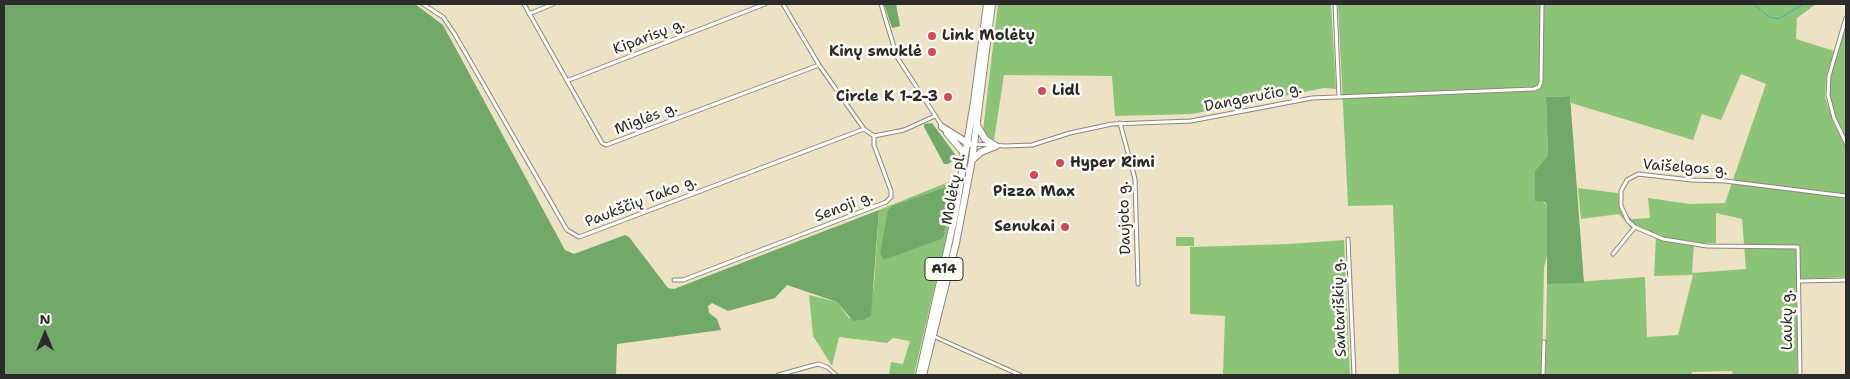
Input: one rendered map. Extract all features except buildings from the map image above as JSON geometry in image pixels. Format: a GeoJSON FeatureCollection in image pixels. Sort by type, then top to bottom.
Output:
{"type":"FeatureCollection","features":[{"type":"Feature","properties":{"kind":"highway","name":"Molėtų pl."},"geometry":{"type":"LineString","coordinates":[[918,375],[947,252],[965,161],[973,142],[987,4]]}},
{"type":"Feature","properties":{"kind":"highway","name":"Molėtų pl."},"geometry":{"type":"LineString","coordinates":[[974,126],[992,4]]}},
{"type":"Feature","properties":{"kind":"highway"},"geometry":{"type":"LineString","coordinates":[[953,136],[974,126],[985,139],[996,146]]}},
{"type":"Feature","properties":{"kind":"highway"},"geometry":{"type":"LineString","coordinates":[[942,127],[953,136],[963,152],[965,161]]}},
{"type":"Feature","properties":{"kind":"highway"},"geometry":{"type":"LineString","coordinates":[[953,136],[973,142],[973,157]]}},
{"type":"Feature","properties":{"kind":"highway"},"geometry":{"type":"LineString","coordinates":[[973,157],[996,146]]}},
{"type":"Feature","properties":{"kind":"highway","name":"Molėtų pl."},"geometry":{"type":"LineString","coordinates":[[924,375],[956,243],[973,157]]}},
{"type":"Feature","properties":{"kind":"street","name":"Paukščių Tako g."},"geometry":{"type":"LineString","coordinates":[[424,4],[443,17],[454,32],[567,230],[579,237],[864,129]]}},
{"type":"Feature","properties":{"kind":"street","name":"Miglės g."},"geometry":{"type":"LineString","coordinates":[[524,4],[569,80],[602,143],[608,145],[819,65]]}},
{"type":"Feature","properties":{"kind":"street"},"geometry":{"type":"LineString","coordinates":[[529,14],[553,4]]}},
{"type":"Feature","properties":{"kind":"street","name":"Kiparisų g."},"geometry":{"type":"LineString","coordinates":[[569,80],[765,4]]}},
{"type":"Feature","properties":{"kind":"street"},"geometry":{"type":"LineString","coordinates":[[783,4],[819,65],[864,129],[874,136],[904,130],[935,116]]}},
{"type":"Feature","properties":{"kind":"street"},"geometry":{"type":"LineString","coordinates":[[881,4],[897,57],[942,127]]}},
{"type":"Feature","properties":{"kind":"street"},"geometry":{"type":"LineString","coordinates":[[1334,4],[1339,97]]}},
{"type":"Feature","properties":{"kind":"street","name":"Dangeručio g."},"geometry":{"type":"LineString","coordinates":[[973,142],[996,146],[1032,145],[1075,132],[1120,123],[1191,121],[1282,103],[1339,97],[1524,90],[1539,87],[1541,82],[1542,4]]}},
{"type":"Feature","properties":{"kind":"street"},"geometry":{"type":"LineString","coordinates":[[1846,21],[1829,76],[1828,95],[1834,118],[1846,143]]}},
{"type":"Feature","properties":{"kind":"street","name":"Daujoto g."},"geometry":{"type":"LineString","coordinates":[[1120,123],[1135,179],[1138,284]]}},
{"type":"Feature","properties":{"kind":"street","name":"Senoji g."},"geometry":{"type":"LineString","coordinates":[[674,280],[683,280],[886,202],[891,198],[891,191],[874,145],[874,136]]}},
{"type":"Feature","properties":{"kind":"street","name":"Vaišelgos g."},"geometry":{"type":"LineString","coordinates":[[1635,227],[1624,216],[1620,198],[1624,183],[1638,174],[1690,180],[1725,181],[1846,196]]}},
{"type":"Feature","properties":{"kind":"street"},"geometry":{"type":"LineString","coordinates":[[1614,254],[1635,227],[1663,239],[1707,246],[1796,246],[1799,250],[1799,281]]}},
{"type":"Feature","properties":{"kind":"street","name":"Santariškių g."},"geometry":{"type":"LineString","coordinates":[[1348,239],[1354,375]]}},
{"type":"Feature","properties":{"kind":"street","name":"Laukų g."},"geometry":{"type":"LineString","coordinates":[[1800,375],[1799,281],[1846,280]]}},
{"type":"Feature","properties":{"kind":"street"},"geometry":{"type":"LineString","coordinates":[[933,336],[1020,375]]}},
{"type":"Feature","properties":{"kind":"street"},"geometry":{"type":"LineString","coordinates":[[1544,342],[1544,375]]}},
{"type":"Feature","properties":{"kind":"street"},"geometry":{"type":"LineString","coordinates":[[778,375],[818,364],[827,367],[836,375]]}},
{"type":"Feature","properties":{"kind":"green space"},"geometry":{"type":"Polygon","coordinates":[[[4,4],[415,4],[443,25],[565,250],[574,254],[625,235],[629,237],[668,288],[674,289],[879,210],[871,316],[864,320],[853,321],[837,302],[787,285],[775,298],[728,311],[712,303],[708,306],[709,313],[717,319],[721,330],[617,344],[616,375],[4,375],[4,4]]]}},
{"type":"Feature","properties":{"kind":"green space"},"geometry":{"type":"Polygon","coordinates":[[[884,4],[896,4],[900,26],[892,28],[884,4]]]}},
{"type":"Feature","properties":{"kind":"green space"},"geometry":{"type":"Polygon","coordinates":[[[998,4],[1331,4],[1336,89],[1324,88],[1192,114],[1115,116],[1112,76],[1004,75],[994,140],[988,138],[983,131],[998,4]]]}},
{"type":"Feature","properties":{"kind":"green space"},"geometry":{"type":"Polygon","coordinates":[[[1338,4],[1816,4],[1797,18],[1796,39],[1834,51],[1826,78],[1825,97],[1833,122],[1846,146],[1846,277],[1797,279],[1797,375],[1733,375],[1732,371],[1692,372],[1691,375],[1545,375],[1547,284],[1645,277],[1647,337],[1678,335],[1693,275],[1654,276],[1656,237],[1631,228],[1619,214],[1581,219],[1578,188],[1618,193],[1620,209],[1632,219],[1650,218],[1648,198],[1690,204],[1725,203],[1766,84],[1741,74],[1721,120],[1702,114],[1693,140],[1571,103],[1570,96],[1546,97],[1548,156],[1543,202],[1547,205],[1547,256],[1544,267],[1542,375],[1399,375],[1393,205],[1348,206],[1338,4]],[[1716,213],[1716,243],[1694,243],[1692,273],[1746,269],[1742,219],[1716,213]]]}},
{"type":"Feature","properties":{"kind":"green space"},"geometry":{"type":"Polygon","coordinates":[[[1846,26],[1846,139],[1832,109],[1829,92],[1831,76],[1846,26]]]}},
{"type":"Feature","properties":{"kind":"green space"},"geometry":{"type":"Polygon","coordinates":[[[1570,96],[1584,283],[1547,284],[1547,205],[1545,202],[1535,201],[1535,171],[1548,156],[1546,97],[1570,96]]]}},
{"type":"Feature","properties":{"kind":"green space"},"geometry":{"type":"Polygon","coordinates":[[[932,123],[955,154],[954,160],[948,164],[944,164],[924,127],[924,124],[932,123]]]}},
{"type":"Feature","properties":{"kind":"green space"},"geometry":{"type":"Polygon","coordinates":[[[956,179],[948,229],[914,375],[889,375],[891,362],[903,364],[910,341],[893,338],[887,343],[839,337],[832,366],[813,336],[809,295],[837,302],[849,318],[857,321],[868,318],[874,286],[879,210],[956,179]]]}},
{"type":"Feature","properties":{"kind":"green space"},"geometry":{"type":"Polygon","coordinates":[[[946,187],[951,191],[944,236],[941,239],[884,260],[880,254],[888,210],[892,206],[946,187]]]}},
{"type":"Feature","properties":{"kind":"green space"},"geometry":{"type":"Polygon","coordinates":[[[1176,237],[1194,237],[1194,246],[1176,246],[1176,237]]]}},
{"type":"Feature","properties":{"kind":"green space"},"geometry":{"type":"Polygon","coordinates":[[[1344,240],[1350,375],[1223,375],[1225,316],[1190,314],[1190,247],[1344,240]]]}},
{"type":"Feature","properties":{"kind":"waterway"},"geometry":{"type":"LineString","coordinates":[[1754,4],[1769,17],[1779,19],[1803,4]]}},
{"type":"Feature","properties":{"kind":"place","name":"Link Molėtų"},"geometry":{"type":"Point","coordinates":[932,36]}},
{"type":"Feature","properties":{"kind":"place","name":"Kinų smuklė"},"geometry":{"type":"Point","coordinates":[932,52]}},
{"type":"Feature","properties":{"kind":"place","name":"Lidl"},"geometry":{"type":"Point","coordinates":[1042,91]}},
{"type":"Feature","properties":{"kind":"place","name":"Circle K 1-2-3"},"geometry":{"type":"Point","coordinates":[948,97]}},
{"type":"Feature","properties":{"kind":"place","name":"Hyper Rimi"},"geometry":{"type":"Point","coordinates":[1060,163]}},
{"type":"Feature","properties":{"kind":"place","name":"Pizza Max"},"geometry":{"type":"Point","coordinates":[1034,175]}},
{"type":"Feature","properties":{"kind":"place","name":"Senukai"},"geometry":{"type":"Point","coordinates":[1065,227]}}]}
